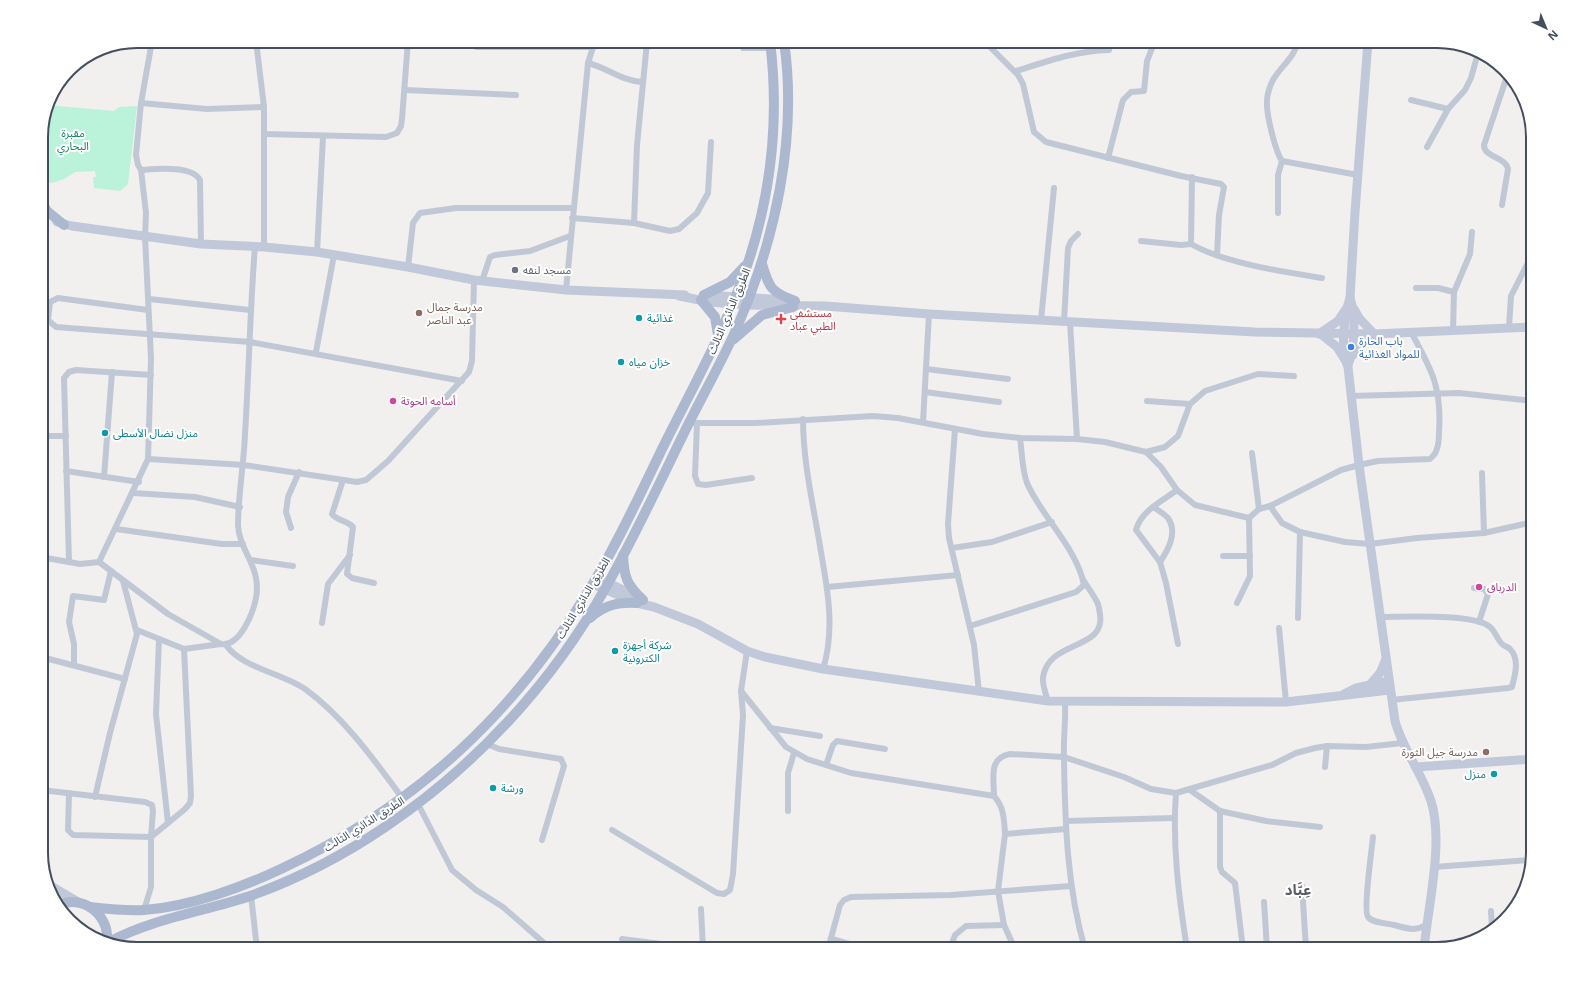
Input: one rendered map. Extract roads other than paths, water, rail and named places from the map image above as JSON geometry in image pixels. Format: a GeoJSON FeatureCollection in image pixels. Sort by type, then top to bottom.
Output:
{"type":"FeatureCollection","features":[{"type":"Feature","properties":{"kind":"main road","name":"الطريق الدائري الثالث"},"geometry":{"type":"LineString","coordinates":[[90,907],[122,911],[144,910],[187,902],[250,882],[278,871],[326,846],[403,799],[448,762],[505,706],[542,661],[595,580],[718,336],[749,262],[759,227],[772,150],[774,88],[770,48]]}},
{"type":"Feature","properties":{"kind":"main road","name":"الطريق الدائري الثالث"},"geometry":{"type":"LineString","coordinates":[[115,939],[136,929],[251,895],[312,869],[349,850],[418,804],[449,778],[487,744],[532,694],[580,628],[607,586],[692,423],[730,344],[748,301],[762,264],[778,195],[787,138],[788,91],[785,48]]}},
{"type":"Feature","properties":{"kind":"main road"},"geometry":{"type":"LineString","coordinates":[[48,213],[64,225]]}},
{"type":"Feature","properties":{"kind":"main road"},"geometry":{"type":"LineString","coordinates":[[48,226],[50,224],[64,225]]}},
{"type":"Feature","properties":{"kind":"main road"},"geometry":{"type":"LineString","coordinates":[[718,336],[715,317],[703,297],[730,282],[749,262]]}},
{"type":"Feature","properties":{"kind":"main road"},"geometry":{"type":"LineString","coordinates":[[762,264],[771,289],[794,304]]}},
{"type":"Feature","properties":{"kind":"main road"},"geometry":{"type":"LineString","coordinates":[[730,344],[762,315],[794,304]]}},
{"type":"Feature","properties":{"kind":"main road"},"geometry":{"type":"LineString","coordinates":[[623,554],[626,579],[640,602]]}},
{"type":"Feature","properties":{"kind":"main road"},"geometry":{"type":"LineString","coordinates":[[580,628],[604,608],[615,603],[640,602]]}},
{"type":"Feature","properties":{"kind":"main road"},"geometry":{"type":"LineString","coordinates":[[64,904],[78,902],[90,907],[102,918],[106,926],[107,936]]}},
{"type":"Feature","properties":{"kind":"street"},"geometry":{"type":"LineString","coordinates":[[48,558],[91,564],[99,562],[133,494],[148,459],[151,334],[148,310],[149,299],[145,237],[146,213],[141,170],[138,165],[136,155],[141,103],[151,48]]}},
{"type":"Feature","properties":{"kind":"street"},"geometry":{"type":"LineString","coordinates":[[137,630],[184,649],[195,649],[223,644],[239,636],[246,624],[256,598],[257,583],[251,560],[243,544],[238,527],[244,465],[250,342],[250,310],[259,246],[264,134],[264,107],[257,48]]}},
{"type":"Feature","properties":{"kind":"street"},"geometry":{"type":"LineString","coordinates":[[264,134],[323,137],[392,136],[401,126],[408,48]]}},
{"type":"Feature","properties":{"kind":"street"},"geometry":{"type":"LineString","coordinates":[[566,290],[570,236],[588,63],[594,48]]}},
{"type":"Feature","properties":{"kind":"street"},"geometry":{"type":"LineString","coordinates":[[634,223],[636,145],[642,82],[646,71],[647,48]]}},
{"type":"Feature","properties":{"kind":"street"},"geometry":{"type":"LineString","coordinates":[[991,48],[1016,71],[1023,84],[1034,132],[1046,142],[1108,158],[1217,182],[1224,187],[1219,215],[1217,255]]}},
{"type":"Feature","properties":{"kind":"street"},"geometry":{"type":"LineString","coordinates":[[1108,158],[1123,100],[1131,92],[1144,91],[1147,61],[1152,48]]}},
{"type":"Feature","properties":{"kind":"street"},"geometry":{"type":"LineString","coordinates":[[1278,213],[1277,187],[1282,161],[1274,142],[1267,101],[1273,80],[1296,48]]}},
{"type":"Feature","properties":{"kind":"street"},"geometry":{"type":"LineString","coordinates":[[1368,48],[1350,298],[1348,362],[1350,396],[1390,685],[1391,702],[1402,743],[1416,767],[1431,803],[1435,840],[1434,867],[1425,942]]}},
{"type":"Feature","properties":{"kind":"street"},"geometry":{"type":"LineString","coordinates":[[1016,71],[1067,54],[1109,50]]}},
{"type":"Feature","properties":{"kind":"street"},"geometry":{"type":"LineString","coordinates":[[1427,147],[1448,110],[1465,90],[1471,78],[1477,58]]}},
{"type":"Feature","properties":{"kind":"street"},"geometry":{"type":"LineString","coordinates":[[588,63],[610,70],[628,81],[642,82]]}},
{"type":"Feature","properties":{"kind":"street"},"geometry":{"type":"LineString","coordinates":[[1502,205],[1508,169],[1507,164],[1487,153],[1484,149],[1484,145],[1506,80]]}},
{"type":"Feature","properties":{"kind":"street"},"geometry":{"type":"LineString","coordinates":[[405,90],[516,95]]}},
{"type":"Feature","properties":{"kind":"street"},"geometry":{"type":"LineString","coordinates":[[1411,100],[1448,110]]}},
{"type":"Feature","properties":{"kind":"street"},"geometry":{"type":"LineString","coordinates":[[141,103],[207,109],[264,107]]}},
{"type":"Feature","properties":{"kind":"street"},"geometry":{"type":"LineString","coordinates":[[317,252],[323,137]]}},
{"type":"Feature","properties":{"kind":"street"},"geometry":{"type":"LineString","coordinates":[[572,218],[634,223],[670,231],[679,229],[693,218],[704,200],[709,187],[710,142]]}},
{"type":"Feature","properties":{"kind":"street"},"geometry":{"type":"LineString","coordinates":[[1282,161],[1358,175]]}},
{"type":"Feature","properties":{"kind":"street"},"geometry":{"type":"LineString","coordinates":[[141,170],[167,169],[186,171],[194,173],[198,177],[200,180],[201,244]]}},
{"type":"Feature","properties":{"kind":"street"},"geometry":{"type":"LineString","coordinates":[[1191,244],[1192,177]]}},
{"type":"Feature","properties":{"kind":"street"},"geometry":{"type":"LineString","coordinates":[[1041,320],[1054,188]]}},
{"type":"Feature","properties":{"kind":"street"},"geometry":{"type":"LineString","coordinates":[[408,267],[413,223],[420,213],[425,211],[456,208],[573,208]]}},
{"type":"Feature","properties":{"kind":"street"},"geometry":{"type":"LineString","coordinates":[[48,217],[64,225],[145,237],[201,244],[259,246],[317,252],[478,280],[566,290],[703,297],[930,314],[1320,335],[1526,327]]}},
{"type":"Feature","properties":{"kind":"street"},"geometry":{"type":"LineString","coordinates":[[1453,330],[1454,292],[1470,254],[1472,232]]}},
{"type":"Feature","properties":{"kind":"street"},"geometry":{"type":"LineString","coordinates":[[1077,439],[1067,322],[1068,248],[1071,241],[1078,234]]}},
{"type":"Feature","properties":{"kind":"street"},"geometry":{"type":"LineString","coordinates":[[148,459],[244,465],[300,472],[357,482],[366,480],[375,473],[462,381],[472,367],[478,280],[490,257],[495,255],[530,251],[570,236]]}},
{"type":"Feature","properties":{"kind":"street"},"geometry":{"type":"LineString","coordinates":[[1141,242],[1181,245],[1191,244],[1217,255],[1261,267],[1322,278]]}},
{"type":"Feature","properties":{"kind":"street"},"geometry":{"type":"LineString","coordinates":[[316,352],[334,255]]}},
{"type":"Feature","properties":{"kind":"street"},"geometry":{"type":"LineString","coordinates":[[1509,327],[1511,296],[1526,267]]}},
{"type":"Feature","properties":{"kind":"street"},"geometry":{"type":"LineString","coordinates":[[1416,288],[1438,288],[1454,292]]}},
{"type":"Feature","properties":{"kind":"street"},"geometry":{"type":"LineString","coordinates":[[148,310],[58,298],[50,302],[48,320],[56,327],[250,342],[316,352],[462,381]]}},
{"type":"Feature","properties":{"kind":"street"},"geometry":{"type":"LineString","coordinates":[[149,299],[250,310]]}},
{"type":"Feature","properties":{"kind":"street"},"geometry":{"type":"LineString","coordinates":[[1350,308],[1376,334]]}},
{"type":"Feature","properties":{"kind":"street"},"geometry":{"type":"LineString","coordinates":[[1320,335],[1338,321],[1350,308]]}},
{"type":"Feature","properties":{"kind":"street"},"geometry":{"type":"LineString","coordinates":[[923,422],[930,314]]}},
{"type":"Feature","properties":{"kind":"street"},"geometry":{"type":"LineString","coordinates":[[1249,518],[1259,510],[1270,506],[1334,473],[1378,461],[1430,459],[1434,456],[1439,436],[1439,394],[1431,370],[1411,332]]}},
{"type":"Feature","properties":{"kind":"street"},"geometry":{"type":"LineString","coordinates":[[1348,362],[1362,343],[1376,334]]}},
{"type":"Feature","properties":{"kind":"street"},"geometry":{"type":"LineString","coordinates":[[1320,335],[1338,347],[1348,362]]}},
{"type":"Feature","properties":{"kind":"street"},"geometry":{"type":"LineString","coordinates":[[926,369],[1008,379]]}},
{"type":"Feature","properties":{"kind":"street"},"geometry":{"type":"LineString","coordinates":[[69,562],[65,375],[76,370],[151,375]]}},
{"type":"Feature","properties":{"kind":"street"},"geometry":{"type":"LineString","coordinates":[[104,477],[112,372]]}},
{"type":"Feature","properties":{"kind":"street"},"geometry":{"type":"LineString","coordinates":[[752,478],[706,485],[698,484],[695,476],[692,423],[756,423],[873,416],[923,422],[1020,438],[1077,439],[1105,442],[1146,452],[1165,447],[1178,436],[1190,404],[1205,391],[1258,374],[1294,376]]}},
{"type":"Feature","properties":{"kind":"street"},"geometry":{"type":"LineString","coordinates":[[925,392],[998,402]]}},
{"type":"Feature","properties":{"kind":"street"},"geometry":{"type":"LineString","coordinates":[[1350,396],[1459,393],[1526,400]]}},
{"type":"Feature","properties":{"kind":"street"},"geometry":{"type":"LineString","coordinates":[[1147,401],[1190,404]]}},
{"type":"Feature","properties":{"kind":"street"},"geometry":{"type":"LineString","coordinates":[[803,419],[804,448],[827,587],[829,645],[823,669]]}},
{"type":"Feature","properties":{"kind":"street"},"geometry":{"type":"LineString","coordinates":[[955,428],[948,524],[974,645],[979,692]]}},
{"type":"Feature","properties":{"kind":"street"},"geometry":{"type":"LineString","coordinates":[[48,436],[66,436]]}},
{"type":"Feature","properties":{"kind":"street"},"geometry":{"type":"LineString","coordinates":[[1020,438],[1026,482],[1052,522],[1098,603],[1101,620],[1097,633],[1088,640],[1056,655],[1047,666],[1042,678],[1048,701]]}},
{"type":"Feature","properties":{"kind":"street"},"geometry":{"type":"LineString","coordinates":[[1146,452],[1161,467],[1177,490],[1195,505],[1249,518]]}},
{"type":"Feature","properties":{"kind":"street"},"geometry":{"type":"LineString","coordinates":[[1252,453],[1259,510]]}},
{"type":"Feature","properties":{"kind":"street"},"geometry":{"type":"LineString","coordinates":[[66,472],[138,482]]}},
{"type":"Feature","properties":{"kind":"street"},"geometry":{"type":"LineString","coordinates":[[291,528],[286,512],[288,497],[300,472]]}},
{"type":"Feature","properties":{"kind":"street"},"geometry":{"type":"LineString","coordinates":[[1482,473],[1484,532]]}},
{"type":"Feature","properties":{"kind":"street"},"geometry":{"type":"LineString","coordinates":[[343,480],[332,514],[350,523],[353,527],[347,574],[352,578],[374,583]]}},
{"type":"Feature","properties":{"kind":"street"},"geometry":{"type":"LineString","coordinates":[[1177,490],[1153,507],[1138,522],[1136,530],[1160,562],[1166,583],[1178,644]]}},
{"type":"Feature","properties":{"kind":"street"},"geometry":{"type":"LineString","coordinates":[[133,494],[195,498],[240,507]]}},
{"type":"Feature","properties":{"kind":"street"},"geometry":{"type":"LineString","coordinates":[[1270,506],[1282,523],[1300,532],[1345,542],[1370,544],[1484,532],[1526,523]]}},
{"type":"Feature","properties":{"kind":"street"},"geometry":{"type":"LineString","coordinates":[[1153,507],[1167,518],[1171,524],[1172,538],[1168,549],[1160,562]]}},
{"type":"Feature","properties":{"kind":"street"},"geometry":{"type":"LineString","coordinates":[[1238,603],[1250,576],[1249,518]]}},
{"type":"Feature","properties":{"kind":"street"},"geometry":{"type":"LineString","coordinates":[[952,548],[992,542],[1052,522]]}},
{"type":"Feature","properties":{"kind":"street"},"geometry":{"type":"LineString","coordinates":[[116,529],[222,544],[243,544]]}},
{"type":"Feature","properties":{"kind":"street"},"geometry":{"type":"LineString","coordinates":[[1298,618],[1300,532]]}},
{"type":"Feature","properties":{"kind":"street"},"geometry":{"type":"LineString","coordinates":[[322,623],[328,584],[350,554]]}},
{"type":"Feature","properties":{"kind":"street"},"geometry":{"type":"LineString","coordinates":[[1223,556],[1250,556]]}},
{"type":"Feature","properties":{"kind":"street"},"geometry":{"type":"LineString","coordinates":[[251,560],[293,566]]}},
{"type":"Feature","properties":{"kind":"street"},"geometry":{"type":"LineString","coordinates":[[99,562],[168,614],[223,644],[237,656],[295,683],[315,697],[347,729],[403,799]]}},
{"type":"Feature","properties":{"kind":"street"},"geometry":{"type":"LineString","coordinates":[[74,664],[74,644],[69,622],[73,596],[104,600],[111,571]]}},
{"type":"Feature","properties":{"kind":"street"},"geometry":{"type":"LineString","coordinates":[[827,587],[958,574]]}},
{"type":"Feature","properties":{"kind":"street"},"geometry":{"type":"LineString","coordinates":[[970,626],[1076,592],[1084,585],[1083,579]]}},
{"type":"Feature","properties":{"kind":"street"},"geometry":{"type":"LineString","coordinates":[[595,580],[640,602],[698,624],[747,651],[765,657],[823,669],[979,692],[1065,702],[1286,702],[1343,694],[1356,688],[1371,689],[1390,685]]}},
{"type":"Feature","properties":{"kind":"street"},"geometry":{"type":"LineString","coordinates":[[95,797],[137,630],[123,581]]}},
{"type":"Feature","properties":{"kind":"street"},"geometry":{"type":"LineString","coordinates":[[1474,588],[1484,589],[1488,594],[1479,622]]}},
{"type":"Feature","properties":{"kind":"street"},"geometry":{"type":"LineString","coordinates":[[1371,689],[1391,702],[1512,687],[1515,676],[1516,660],[1514,656],[1509,648],[1503,645],[1489,626],[1479,622],[1430,616],[1381,618]]}},
{"type":"Feature","properties":{"kind":"street"},"geometry":{"type":"LineString","coordinates":[[1279,628],[1286,702]]}},
{"type":"Feature","properties":{"kind":"street"},"geometry":{"type":"LineString","coordinates":[[159,639],[156,714],[168,823]]}},
{"type":"Feature","properties":{"kind":"street"},"geometry":{"type":"LineString","coordinates":[[69,793],[68,830],[73,836],[151,836],[185,809],[190,803],[191,796],[184,649]]}},
{"type":"Feature","properties":{"kind":"street"},"geometry":{"type":"LineString","coordinates":[[612,830],[717,893],[724,894],[730,890],[733,874],[742,715],[741,691],[747,651]]}},
{"type":"Feature","properties":{"kind":"street"},"geometry":{"type":"LineString","coordinates":[[1371,689],[1380,673],[1386,657]]}},
{"type":"Feature","properties":{"kind":"street"},"geometry":{"type":"LineString","coordinates":[[48,659],[74,664],[125,679]]}},
{"type":"Feature","properties":{"kind":"street"},"geometry":{"type":"LineString","coordinates":[[741,691],[786,747],[794,753],[851,773],[994,796],[1003,810],[1005,834],[998,891],[1004,925],[1012,942]]}},
{"type":"Feature","properties":{"kind":"street"},"geometry":{"type":"LineString","coordinates":[[1065,702],[1066,722],[1064,757],[1066,829],[1071,886],[1083,942]]}},
{"type":"Feature","properties":{"kind":"street"},"geometry":{"type":"LineString","coordinates":[[770,728],[820,736]]}},
{"type":"Feature","properties":{"kind":"street"},"geometry":{"type":"LineString","coordinates":[[826,765],[833,745],[837,741],[885,749]]}},
{"type":"Feature","properties":{"kind":"street"},"geometry":{"type":"LineString","coordinates":[[994,796],[995,764],[1002,755],[1010,754],[1064,757],[1124,777],[1151,789],[1176,793],[1272,765],[1296,753],[1327,746],[1366,747],[1402,743]]}},
{"type":"Feature","properties":{"kind":"street"},"geometry":{"type":"LineString","coordinates":[[487,744],[499,749],[561,759],[563,762],[564,766],[542,840]]}},
{"type":"Feature","properties":{"kind":"street"},"geometry":{"type":"LineString","coordinates":[[1325,768],[1327,746]]}},
{"type":"Feature","properties":{"kind":"street"},"geometry":{"type":"LineString","coordinates":[[788,810],[788,773],[794,753]]}},
{"type":"Feature","properties":{"kind":"street"},"geometry":{"type":"LineString","coordinates":[[1416,767],[1526,760]]}},
{"type":"Feature","properties":{"kind":"street"},"geometry":{"type":"LineString","coordinates":[[1190,790],[1220,811],[1266,821],[1320,827]]}},
{"type":"Feature","properties":{"kind":"street"},"geometry":{"type":"LineString","coordinates":[[48,791],[149,803],[153,811],[151,836],[151,887],[144,910]]}},
{"type":"Feature","properties":{"kind":"street"},"geometry":{"type":"LineString","coordinates":[[1176,793],[1174,818],[1179,890],[1186,942]]}},
{"type":"Feature","properties":{"kind":"street"},"geometry":{"type":"LineString","coordinates":[[418,804],[452,870],[476,890],[503,907],[543,942]]}},
{"type":"Feature","properties":{"kind":"street"},"geometry":{"type":"LineString","coordinates":[[1220,811],[1220,867],[1222,872],[1235,884],[1241,942]]}},
{"type":"Feature","properties":{"kind":"street"},"geometry":{"type":"LineString","coordinates":[[1066,821],[1174,818]]}},
{"type":"Feature","properties":{"kind":"street"},"geometry":{"type":"LineString","coordinates":[[1005,834],[1066,829]]}},
{"type":"Feature","properties":{"kind":"street"},"geometry":{"type":"LineString","coordinates":[[1373,837],[1366,902],[1366,913],[1368,917],[1376,921],[1414,930],[1426,925]]}},
{"type":"Feature","properties":{"kind":"street"},"geometry":{"type":"LineString","coordinates":[[1434,867],[1525,860]]}},
{"type":"Feature","properties":{"kind":"street"},"geometry":{"type":"LineString","coordinates":[[831,942],[840,905],[844,900],[851,898],[890,895],[951,895],[1071,886]]}},
{"type":"Feature","properties":{"kind":"street"},"geometry":{"type":"LineString","coordinates":[[1302,886],[1306,942]]}},
{"type":"Feature","properties":{"kind":"street"},"geometry":{"type":"LineString","coordinates":[[56,889],[78,902]]}},
{"type":"Feature","properties":{"kind":"street"},"geometry":{"type":"LineString","coordinates":[[251,895],[256,942]]}},
{"type":"Feature","properties":{"kind":"street"},"geometry":{"type":"LineString","coordinates":[[1264,902],[1267,942]]}},
{"type":"Feature","properties":{"kind":"street"},"geometry":{"type":"LineString","coordinates":[[702,909],[703,942]]}},
{"type":"Feature","properties":{"kind":"street"},"geometry":{"type":"LineString","coordinates":[[1490,911],[1491,924]]}},
{"type":"Feature","properties":{"kind":"street"},"geometry":{"type":"LineString","coordinates":[[952,942],[955,934],[966,926],[1004,925]]}},
{"type":"Feature","properties":{"kind":"street"},"geometry":{"type":"LineString","coordinates":[[622,939],[645,942]]}},
{"type":"Feature","properties":{"kind":"street"},"geometry":{"type":"LineString","coordinates":[[832,939],[842,942]]}},
{"type":"Feature","properties":{"kind":"place","name":"مسجد لنقه"},"geometry":{"type":"Point","coordinates":[515,270]}},
{"type":"Feature","properties":{"kind":"place","name":"مدرسة جمال عبد الناصر"},"geometry":{"type":"Point","coordinates":[419,313]}},
{"type":"Feature","properties":{"kind":"place","name":"غذائية"},"geometry":{"type":"Point","coordinates":[639,318]}},
{"type":"Feature","properties":{"kind":"place","name":"مستشفى الطبي عباد"},"geometry":{"type":"Point","coordinates":[781,319]}},
{"type":"Feature","properties":{"kind":"place","name":"باب الحارة للمواد الغذائية"},"geometry":{"type":"Point","coordinates":[1351,347]}},
{"type":"Feature","properties":{"kind":"place","name":"خزان مياه"},"geometry":{"type":"Point","coordinates":[621,362]}},
{"type":"Feature","properties":{"kind":"place","name":"أسامه الحوتة"},"geometry":{"type":"Point","coordinates":[393,401]}},
{"type":"Feature","properties":{"kind":"place","name":"منزل نضال الأسطى"},"geometry":{"type":"Point","coordinates":[105,433]}},
{"type":"Feature","properties":{"kind":"place","name":"الدرباق"},"geometry":{"type":"Point","coordinates":[1479,587]}},
{"type":"Feature","properties":{"kind":"place","name":"شركة أجهزة الكترونية"},"geometry":{"type":"Point","coordinates":[615,651]}},
{"type":"Feature","properties":{"kind":"place","name":"مدرسة جيل الثورة"},"geometry":{"type":"Point","coordinates":[1486,752]}},
{"type":"Feature","properties":{"kind":"place","name":"منزل"},"geometry":{"type":"Point","coordinates":[1494,774]}},
{"type":"Feature","properties":{"kind":"place","name":"ورشة"},"geometry":{"type":"Point","coordinates":[493,788]}},
{"type":"Feature","properties":{"kind":"district","name":"عِبَّاد"},"geometry":{"type":"Point","coordinates":[1298,890]}},
{"type":"Feature","properties":{"kind":"park label","name":"مقبرة البحاري"},"geometry":{"type":"Point","coordinates":[73,139]}}]}
